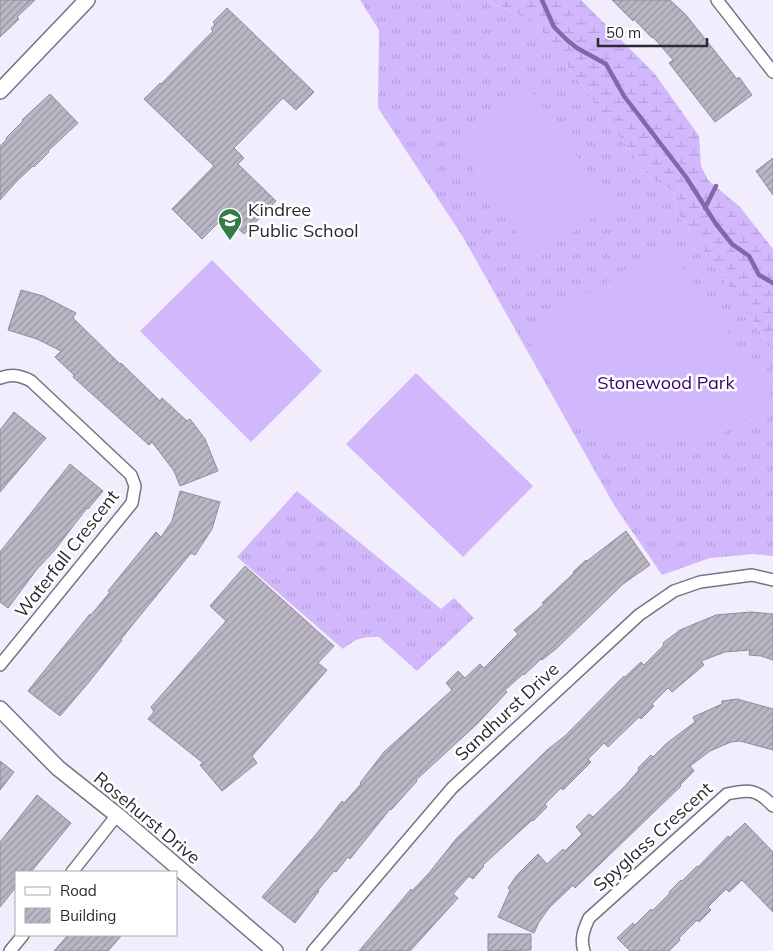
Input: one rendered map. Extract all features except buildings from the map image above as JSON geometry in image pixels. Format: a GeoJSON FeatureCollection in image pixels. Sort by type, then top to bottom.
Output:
{"type":"FeatureCollection","features":[{"type":"Feature","properties":{"kind":"street"},"geometry":{"type":"LineString","coordinates":[[0,91],[87,0]]}},
{"type":"Feature","properties":{"kind":"street"},"geometry":{"type":"LineString","coordinates":[[717,0],[773,72]]}},
{"type":"Feature","properties":{"kind":"street","name":"Waterfall Crescent"},"geometry":{"type":"LineString","coordinates":[[0,378],[21,376],[31,381],[130,475],[135,486],[135,494],[132,503],[0,665]]}},
{"type":"Feature","properties":{"kind":"street","name":"Sandhurst Drive"},"geometry":{"type":"LineString","coordinates":[[313,951],[452,788],[638,615],[674,591],[700,582],[752,575],[773,580]]}},
{"type":"Feature","properties":{"kind":"street","name":"Rosehurst Drive"},"geometry":{"type":"LineString","coordinates":[[0,709],[58,768],[117,815],[275,951]]}},
{"type":"Feature","properties":{"kind":"street","name":"Spyglass Crescent"},"geometry":{"type":"LineString","coordinates":[[584,951],[582,944],[584,929],[589,918],[727,794],[744,790],[755,792],[762,794],[773,806]]}},
{"type":"Feature","properties":{"kind":"street"},"geometry":{"type":"LineString","coordinates":[[73,871],[117,815]]}},
{"type":"Feature","properties":{"kind":"street"},"geometry":{"type":"LineString","coordinates":[[10,951],[22,936]]}},
{"type":"Feature","properties":{"kind":"green space","name":"Stonewood Park"},"geometry":{"type":"Polygon","coordinates":[[[360,0],[486,0],[536,23],[650,178],[673,191],[677,213],[773,350],[773,556],[753,554],[710,558],[662,575],[614,505],[463,237],[378,108],[379,30],[360,0]]]}},
{"type":"Feature","properties":{"kind":"green space"},"geometry":{"type":"Polygon","coordinates":[[[486,0],[581,0],[655,74],[699,136],[701,166],[708,180],[740,207],[773,249],[773,350],[677,213],[673,191],[650,178],[536,23],[486,0]]]}},
{"type":"Feature","properties":{"kind":"green space"},"geometry":{"type":"Polygon","coordinates":[[[530,88],[611,206],[535,258],[454,140],[530,88]]]}},
{"type":"Feature","properties":{"kind":"green space"},"geometry":{"type":"Polygon","coordinates":[[[653,246],[668,246],[773,396],[773,402],[718,436],[640,444],[588,437],[562,408],[525,331],[615,278],[653,246]]]}},
{"type":"Feature","properties":{"kind":"green space"},"geometry":{"type":"Polygon","coordinates":[[[212,260],[322,371],[251,442],[140,331],[212,260]]]}},
{"type":"Feature","properties":{"kind":"green space"},"geometry":{"type":"Polygon","coordinates":[[[416,373],[533,486],[463,557],[346,444],[416,373]]]}},
{"type":"Feature","properties":{"kind":"green space"},"geometry":{"type":"Polygon","coordinates":[[[297,491],[441,609],[454,598],[474,618],[417,671],[379,637],[360,639],[343,649],[237,557],[297,491]]]}},
{"type":"Feature","properties":{"kind":"waterway"},"geometry":{"type":"LineString","coordinates":[[542,0],[554,27],[577,48],[606,64],[624,96],[686,177],[716,224],[732,244],[749,256],[759,275],[773,283]]}},
{"type":"Feature","properties":{"kind":"waterway"},"geometry":{"type":"LineString","coordinates":[[705,208],[716,186]]}},
{"type":"Feature","properties":{"kind":"place","name":"Kindree Public School"},"geometry":{"type":"Point","coordinates":[230,241]}}]}
